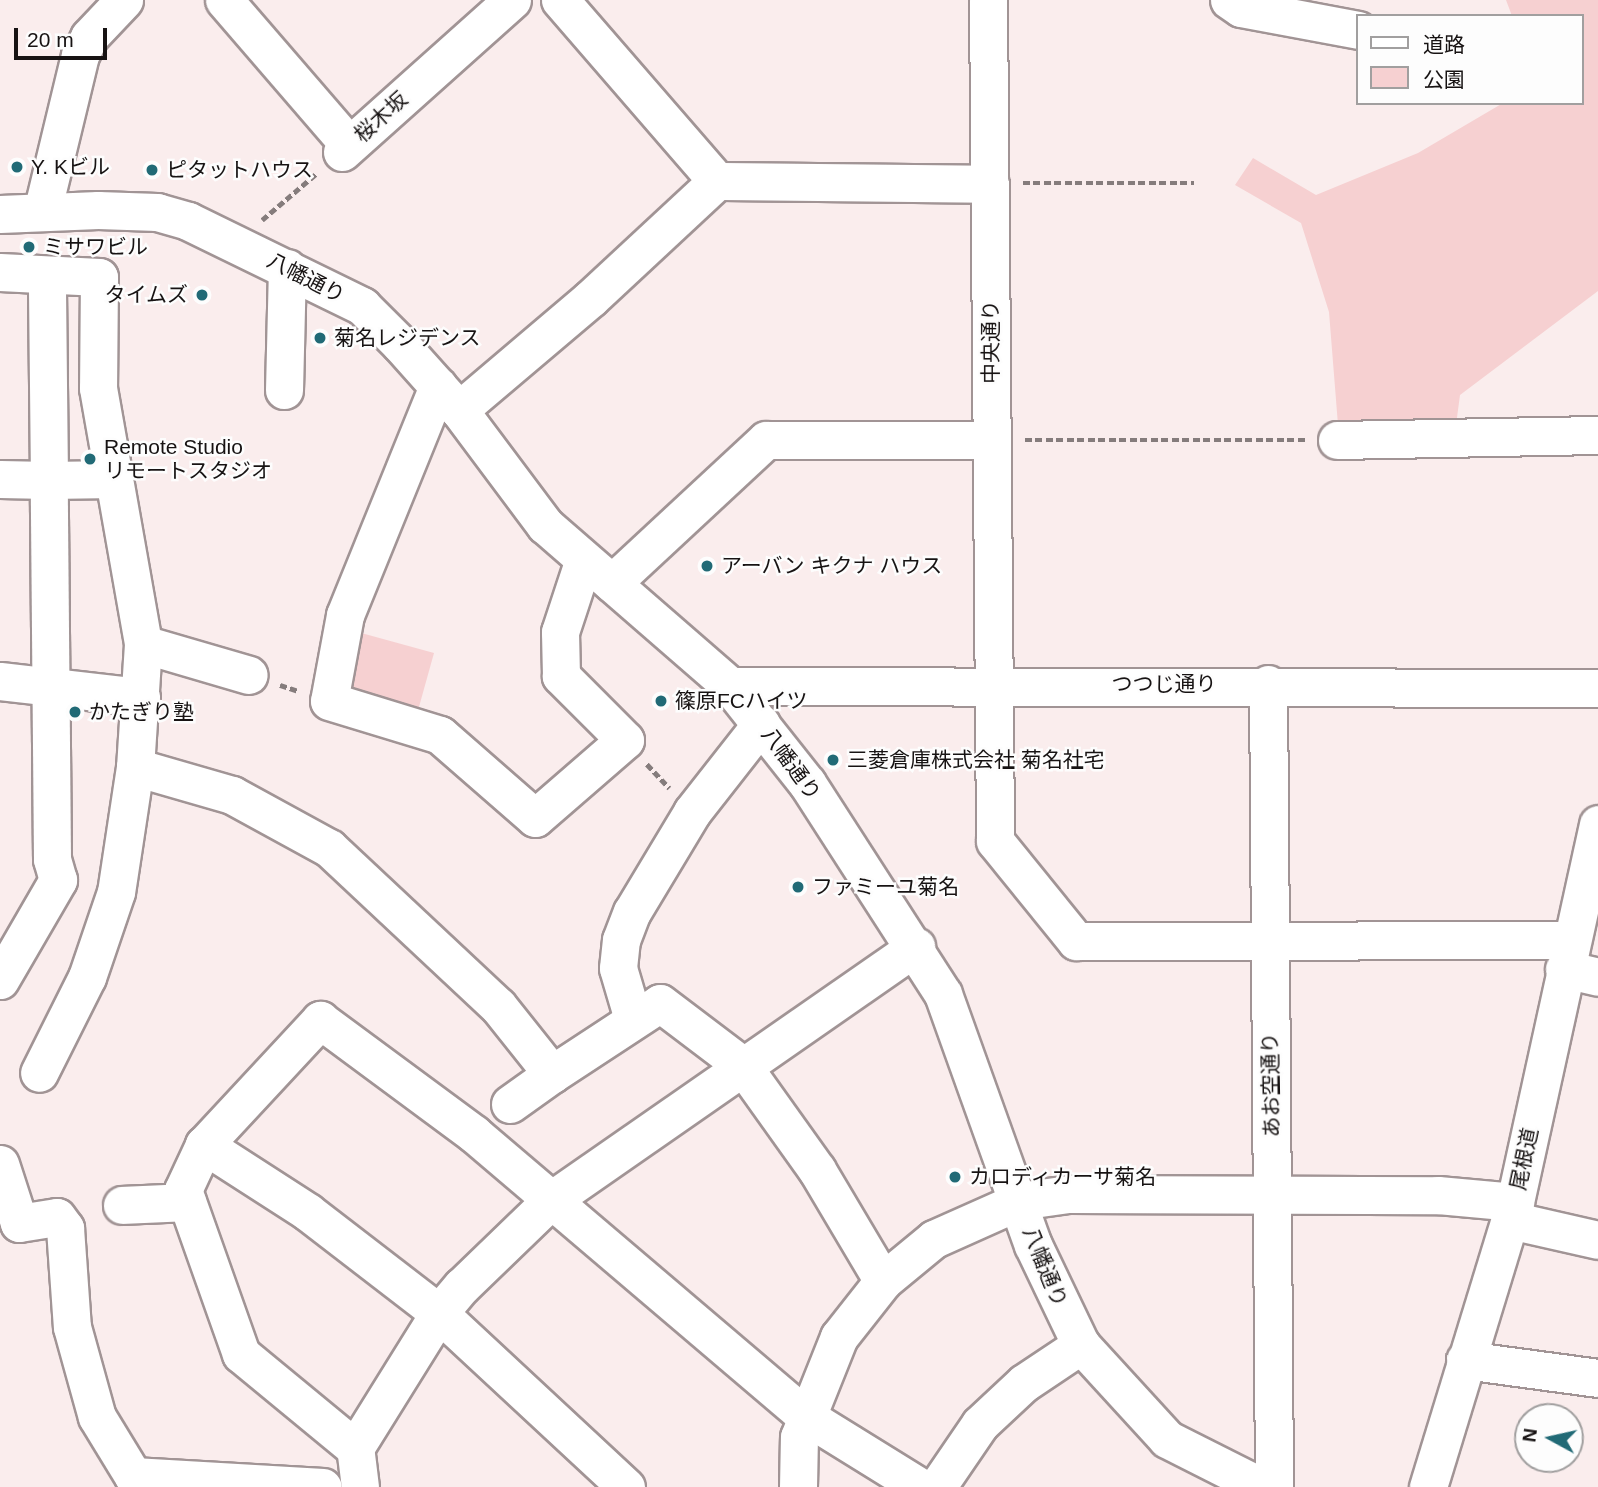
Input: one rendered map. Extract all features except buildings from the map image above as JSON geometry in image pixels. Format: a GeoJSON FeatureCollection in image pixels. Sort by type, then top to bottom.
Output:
{"type":"FeatureCollection","features":[{"type":"Feature","properties":{"kind":"street"},"geometry":{"type":"LineString","coordinates":[[41,212],[80,55],[89,37],[124,0]]}},
{"type":"Feature","properties":{"kind":"street"},"geometry":{"type":"LineString","coordinates":[[224,0],[345,149]]}},
{"type":"Feature","properties":{"kind":"street","name":"桜木坂"},"geometry":{"type":"LineString","coordinates":[[345,149],[513,0]]}},
{"type":"Feature","properties":{"kind":"street"},"geometry":{"type":"LineString","coordinates":[[560,0],[717,181]]}},
{"type":"Feature","properties":{"kind":"street","name":"中央通り"},"geometry":{"type":"LineString","coordinates":[[988,0],[995,841],[1076,942],[1270,940]]}},
{"type":"Feature","properties":{"kind":"street"},"geometry":{"type":"LineString","coordinates":[[1228,0],[1241,8],[1356,30]]}},
{"type":"Feature","properties":{"kind":"street"},"geometry":{"type":"LineString","coordinates":[[990,184],[717,181],[591,298],[448,398],[345,615],[329,701],[440,735],[535,818],[625,740],[561,676],[560,632],[597,573],[766,440],[992,440]]}},
{"type":"Feature","properties":{"kind":"street","name":"八幡通り"},"geometry":{"type":"LineString","coordinates":[[0,214],[157,212],[242,237],[287,268],[362,306],[448,398],[545,525],[730,686],[807,783],[916,947],[943,994],[1056,1300],[1081,1345],[1167,1439],[1262,1487]]}},
{"type":"Feature","properties":{"kind":"street"},"geometry":{"type":"LineString","coordinates":[[284,390],[287,268]]}},
{"type":"Feature","properties":{"kind":"street"},"geometry":{"type":"LineString","coordinates":[[0,272],[99,277],[98,388],[143,644],[135,767],[116,891],[87,978],[39,1073]]}},
{"type":"Feature","properties":{"kind":"street"},"geometry":{"type":"LineString","coordinates":[[0,981],[58,880],[52,859],[54,688],[47,275]]}},
{"type":"Feature","properties":{"kind":"street"},"geometry":{"type":"LineString","coordinates":[[1338,440],[1598,435]]}},
{"type":"Feature","properties":{"kind":"street"},"geometry":{"type":"LineString","coordinates":[[0,479],[114,479]]}},
{"type":"Feature","properties":{"kind":"street"},"geometry":{"type":"LineString","coordinates":[[143,644],[249,675]]}},
{"type":"Feature","properties":{"kind":"street"},"geometry":{"type":"LineString","coordinates":[[0,681],[141,697]]}},
{"type":"Feature","properties":{"kind":"street","name":"つつじ通り"},"geometry":{"type":"LineString","coordinates":[[730,686],[1268,684],[1598,688]]}},
{"type":"Feature","properties":{"kind":"street","name":"あお空通り"},"geometry":{"type":"LineString","coordinates":[[1268,684],[1275,1487]]}},
{"type":"Feature","properties":{"kind":"street"},"geometry":{"type":"LineString","coordinates":[[633,1019],[618,968],[621,940],[632,912],[692,813],[761,724]]}},
{"type":"Feature","properties":{"kind":"street"},"geometry":{"type":"LineString","coordinates":[[135,767],[232,795],[329,848],[498,1006],[552,1074]]}},
{"type":"Feature","properties":{"kind":"street","name":"尾根道"},"geometry":{"type":"LineString","coordinates":[[1427,1487],[1512,1211],[1577,962],[1597,836]]}},
{"type":"Feature","properties":{"kind":"street"},"geometry":{"type":"LineString","coordinates":[[58,880],[116,891]]}},
{"type":"Feature","properties":{"kind":"street"},"geometry":{"type":"LineString","coordinates":[[1270,940],[1577,962]]}},
{"type":"Feature","properties":{"kind":"street"},"geometry":{"type":"LineString","coordinates":[[360,1487],[355,1448],[439,1313],[550,1201],[742,1065],[916,947]]}},
{"type":"Feature","properties":{"kind":"street"},"geometry":{"type":"LineString","coordinates":[[489,1122],[552,1074],[660,1003],[742,1065],[817,1170],[883,1281]]}},
{"type":"Feature","properties":{"kind":"street"},"geometry":{"type":"LineString","coordinates":[[355,1448],[242,1354],[183,1190],[204,1145],[320,1020],[489,1122],[550,1201],[807,1417],[920,1487]]}},
{"type":"Feature","properties":{"kind":"street"},"geometry":{"type":"LineString","coordinates":[[204,1145],[308,1212],[439,1313],[626,1487]]}},
{"type":"Feature","properties":{"kind":"street"},"geometry":{"type":"LineString","coordinates":[[0,1164],[19,1223],[57,1217],[65,1228],[72,1327],[97,1417],[129,1481],[323,1487]]}},
{"type":"Feature","properties":{"kind":"street"},"geometry":{"type":"LineString","coordinates":[[798,1487],[799,1437],[839,1337],[883,1281],[934,1239],[1019,1200],[1069,1194],[1438,1195],[1512,1211],[1598,1240]]}},
{"type":"Feature","properties":{"kind":"street"},"geometry":{"type":"LineString","coordinates":[[122,1205],[187,1202]]}},
{"type":"Feature","properties":{"kind":"street"},"geometry":{"type":"LineString","coordinates":[[937,1487],[980,1424],[1024,1383],[1081,1345]]}},
{"type":"Feature","properties":{"kind":"street"},"geometry":{"type":"LineString","coordinates":[[1465,1360],[1598,1378]]}},
{"type":"Feature","properties":{"kind":"path","name":"桜木坂"},"geometry":{"type":"LineString","coordinates":[[242,237],[345,149]]}},
{"type":"Feature","properties":{"kind":"path"},"geometry":{"type":"LineString","coordinates":[[990,184],[1194,183]]}},
{"type":"Feature","properties":{"kind":"path"},"geometry":{"type":"LineString","coordinates":[[992,440],[1338,440]]}},
{"type":"Feature","properties":{"kind":"path"},"geometry":{"type":"LineString","coordinates":[[249,675],[329,701]]}},
{"type":"Feature","properties":{"kind":"path"},"geometry":{"type":"LineString","coordinates":[[625,740],[692,813]]}},
{"type":"Feature","properties":{"kind":"green space"},"geometry":{"type":"Polygon","coordinates":[[[1506,0],[1598,0],[1598,291],[1460,395],[1456,425],[1338,425],[1329,312],[1301,223],[1235,185],[1253,158],[1316,195],[1418,153],[1500,105],[1584,105],[1584,14],[1511,14],[1506,0]]]}},
{"type":"Feature","properties":{"kind":"green space"},"geometry":{"type":"Polygon","coordinates":[[[354,631],[434,653],[417,714],[344,691],[354,631]]]}},
{"type":"Feature","properties":{"kind":"place","name":"Y. Kビル"},"geometry":{"type":"Point","coordinates":[17,167]}},
{"type":"Feature","properties":{"kind":"place","name":"ピタットハウス"},"geometry":{"type":"Point","coordinates":[152,170]}},
{"type":"Feature","properties":{"kind":"place","name":"ミサワビル"},"geometry":{"type":"Point","coordinates":[29,247]}},
{"type":"Feature","properties":{"kind":"place","name":"タイムズ"},"geometry":{"type":"Point","coordinates":[202,295]}},
{"type":"Feature","properties":{"kind":"place","name":"菊名レジデンス"},"geometry":{"type":"Point","coordinates":[320,338]}},
{"type":"Feature","properties":{"kind":"place","name":"Remote Studio リモートスタジオ"},"geometry":{"type":"Point","coordinates":[90,459]}},
{"type":"Feature","properties":{"kind":"place","name":"アーバン キクナ ハウス"},"geometry":{"type":"Point","coordinates":[707,566]}},
{"type":"Feature","properties":{"kind":"place","name":"篠原FCハイツ"},"geometry":{"type":"Point","coordinates":[661,701]}},
{"type":"Feature","properties":{"kind":"place","name":"かたぎり塾"},"geometry":{"type":"Point","coordinates":[75,712]}},
{"type":"Feature","properties":{"kind":"place","name":"三菱倉庫株式会社 菊名社宅"},"geometry":{"type":"Point","coordinates":[833,760]}},
{"type":"Feature","properties":{"kind":"place","name":"ファミーユ菊名"},"geometry":{"type":"Point","coordinates":[798,887]}},
{"type":"Feature","properties":{"kind":"place","name":"カロディカーサ菊名"},"geometry":{"type":"Point","coordinates":[955,1177]}}]}
